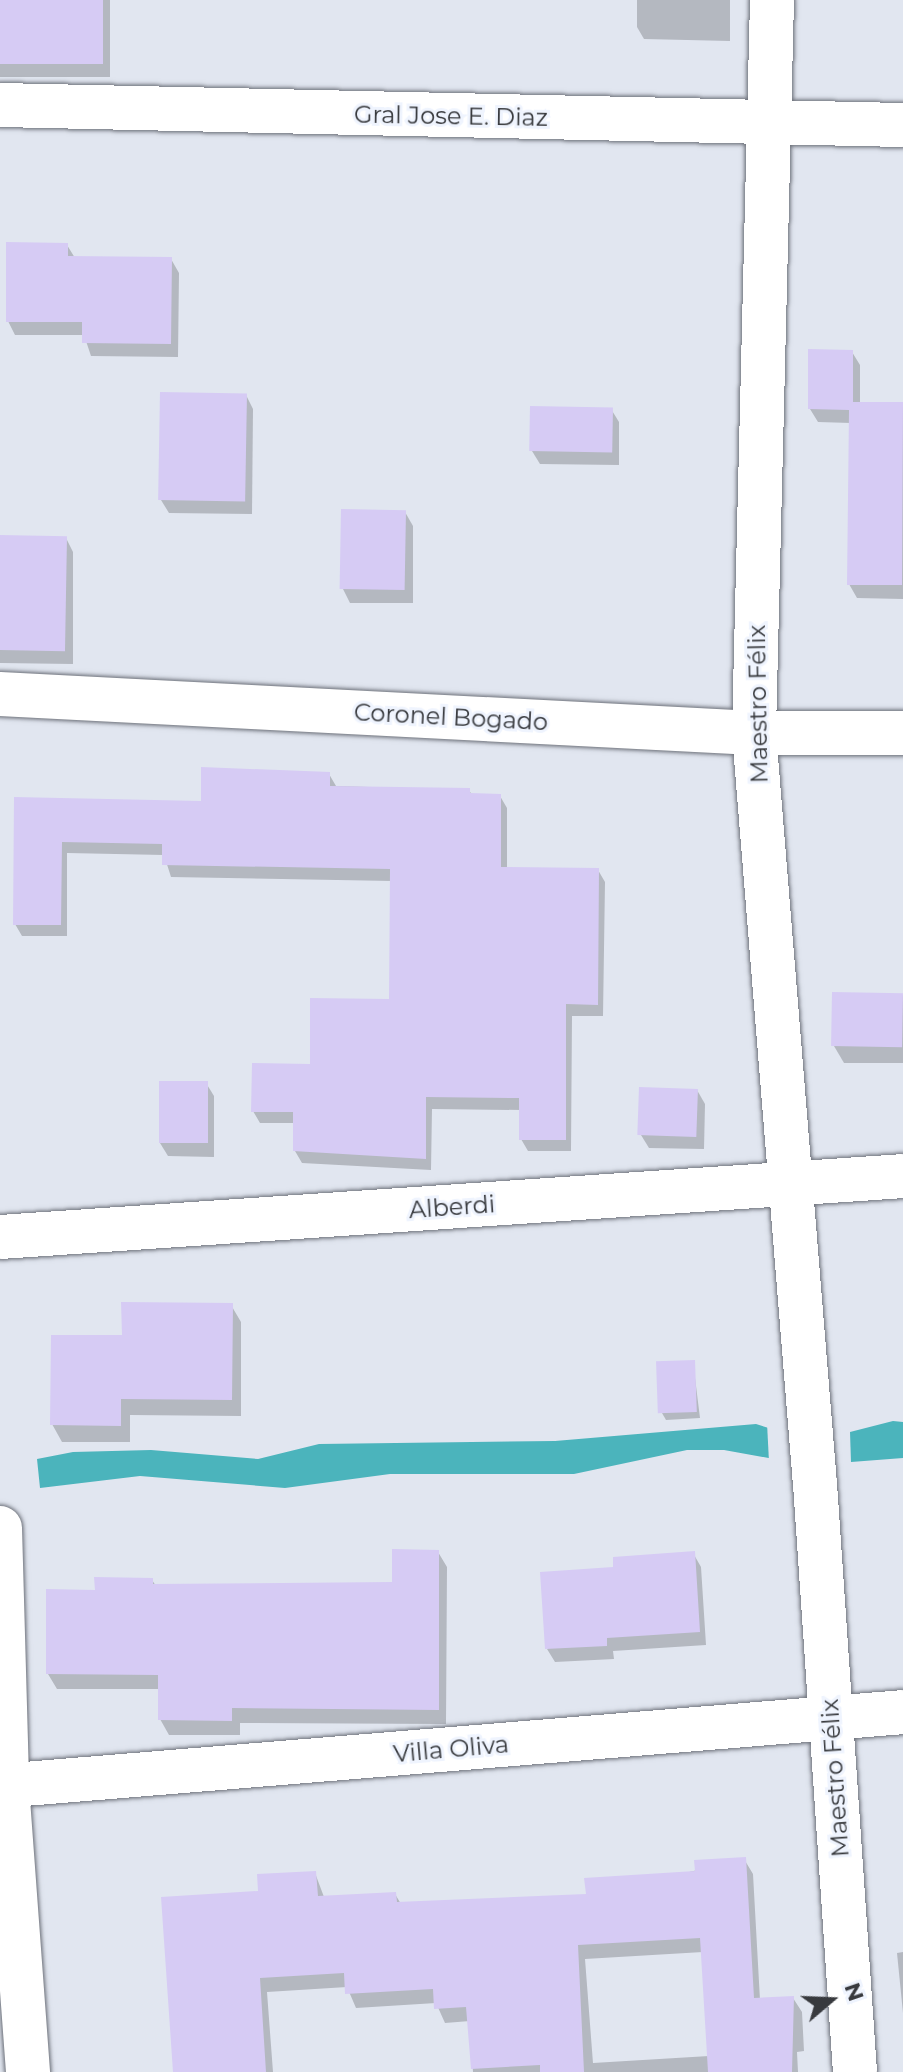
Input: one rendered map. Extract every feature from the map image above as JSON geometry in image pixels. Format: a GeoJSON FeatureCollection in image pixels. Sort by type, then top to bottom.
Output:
{"type":"FeatureCollection","features":[{"type":"Feature","properties":{"kind":"street","name":"Maestro Félix"},"geometry":{"type":"LineString","coordinates":[[772,0],[754,733],[815,1484],[855,2072]]}},
{"type":"Feature","properties":{"kind":"street","name":"Gral Jose E. Diaz"},"geometry":{"type":"LineString","coordinates":[[0,105],[903,125]]}},
{"type":"Feature","properties":{"kind":"street","name":"Coronel Bogado"},"geometry":{"type":"LineString","coordinates":[[0,694],[754,733],[903,733]]}},
{"type":"Feature","properties":{"kind":"street","name":"Alberdi"},"geometry":{"type":"LineString","coordinates":[[0,1237],[903,1176]]}},
{"type":"Feature","properties":{"kind":"street"},"geometry":{"type":"LineString","coordinates":[[0,1528],[4,1786],[28,2072]]}},
{"type":"Feature","properties":{"kind":"street","name":"Villa Oliva"},"geometry":{"type":"LineString","coordinates":[[4,1786],[903,1712]]}},
{"type":"Feature","properties":{"kind":"water"},"geometry":{"type":"Polygon","coordinates":[[[893,1421],[903,1422],[903,1458],[851,1462],[850,1432],[893,1421]]]}},
{"type":"Feature","properties":{"kind":"water"},"geometry":{"type":"Polygon","coordinates":[[[756,1424],[772,1429],[774,1459],[724,1450],[687,1450],[574,1474],[390,1474],[285,1488],[140,1476],[40,1488],[37,1459],[73,1452],[151,1450],[258,1459],[319,1444],[555,1441],[756,1424]]]}},
{"type":"Feature","properties":{"kind":"pier"},"geometry":{"type":"Polygon","coordinates":[[[767,1423],[776,1428],[774,1463],[769,1462],[767,1423]]]}},
{"type":"Feature","properties":{"kind":"building"},"geometry":{"type":"Polygon","coordinates":[[[0,0],[103,0],[103,64],[0,64],[0,0]]]}},
{"type":"Feature","properties":{"kind":"building"},"geometry":{"type":"Polygon","coordinates":[[[6,242],[68,243],[68,256],[172,257],[171,344],[82,343],[82,322],[6,322],[6,242]]]}},
{"type":"Feature","properties":{"kind":"building"},"geometry":{"type":"Polygon","coordinates":[[[808,349],[853,350],[853,402],[903,402],[902,585],[847,585],[849,410],[808,409],[808,349]]]}},
{"type":"Feature","properties":{"kind":"building"},"geometry":{"type":"Polygon","coordinates":[[[160,392],[247,394],[245,502],[158,500],[160,392]]]}},
{"type":"Feature","properties":{"kind":"building"},"geometry":{"type":"Polygon","coordinates":[[[530,406],[613,407],[612,452],[529,451],[530,406]]]}},
{"type":"Feature","properties":{"kind":"building"},"geometry":{"type":"Polygon","coordinates":[[[341,509],[406,510],[405,590],[340,589],[341,509]]]}},
{"type":"Feature","properties":{"kind":"building"},"geometry":{"type":"Polygon","coordinates":[[[0,535],[67,536],[65,651],[0,650],[0,535]]]}},
{"type":"Feature","properties":{"kind":"building"},"geometry":{"type":"Polygon","coordinates":[[[201,767],[330,772],[330,786],[470,788],[470,793],[501,794],[501,867],[599,868],[598,1005],[566,1004],[566,1140],[519,1140],[519,1098],[426,1097],[426,1159],[293,1151],[293,1112],[251,1112],[252,1063],[310,1064],[310,998],[389,999],[390,869],[162,865],[162,844],[62,842],[61,925],[13,925],[14,797],[201,801],[201,767]]]}},
{"type":"Feature","properties":{"kind":"building"},"geometry":{"type":"Polygon","coordinates":[[[832,992],[903,993],[902,1047],[831,1046],[832,992]]]}},
{"type":"Feature","properties":{"kind":"building"},"geometry":{"type":"Polygon","coordinates":[[[159,1081],[208,1081],[208,1143],[159,1143],[159,1081]]]}},
{"type":"Feature","properties":{"kind":"building"},"geometry":{"type":"Polygon","coordinates":[[[639,1087],[698,1089],[696,1137],[637,1135],[639,1087]]]}},
{"type":"Feature","properties":{"kind":"building"},"geometry":{"type":"Polygon","coordinates":[[[121,1302],[233,1303],[232,1400],[121,1399],[121,1426],[50,1425],[51,1335],[122,1335],[121,1302]]]}},
{"type":"Feature","properties":{"kind":"building"},"geometry":{"type":"Polygon","coordinates":[[[695,1360],[697,1412],[658,1413],[656,1361],[695,1360]]]}},
{"type":"Feature","properties":{"kind":"building"},"geometry":{"type":"Polygon","coordinates":[[[392,1549],[439,1550],[439,1710],[232,1708],[232,1721],[158,1720],[158,1675],[46,1674],[46,1589],[95,1590],[94,1577],[153,1578],[153,1584],[392,1582],[392,1549]]]}},
{"type":"Feature","properties":{"kind":"building"},"geometry":{"type":"Polygon","coordinates":[[[695,1551],[700,1632],[607,1638],[607,1646],[545,1649],[540,1572],[613,1567],[613,1557],[695,1551]]]}},
{"type":"Feature","properties":{"kind":"building"},"geometry":{"type":"Polygon","coordinates":[[[746,1857],[754,1998],[794,1996],[792,2072],[708,2072],[700,1938],[578,1945],[584,2072],[540,2072],[540,2065],[471,2069],[466,2007],[434,2009],[433,1989],[345,1994],[344,1973],[260,1978],[266,2072],[173,2072],[161,1897],[258,1891],[257,1874],[316,1871],[318,1896],[396,1892],[397,1902],[586,1894],[584,1878],[695,1871],[694,1860],[746,1857]]]}}]}
